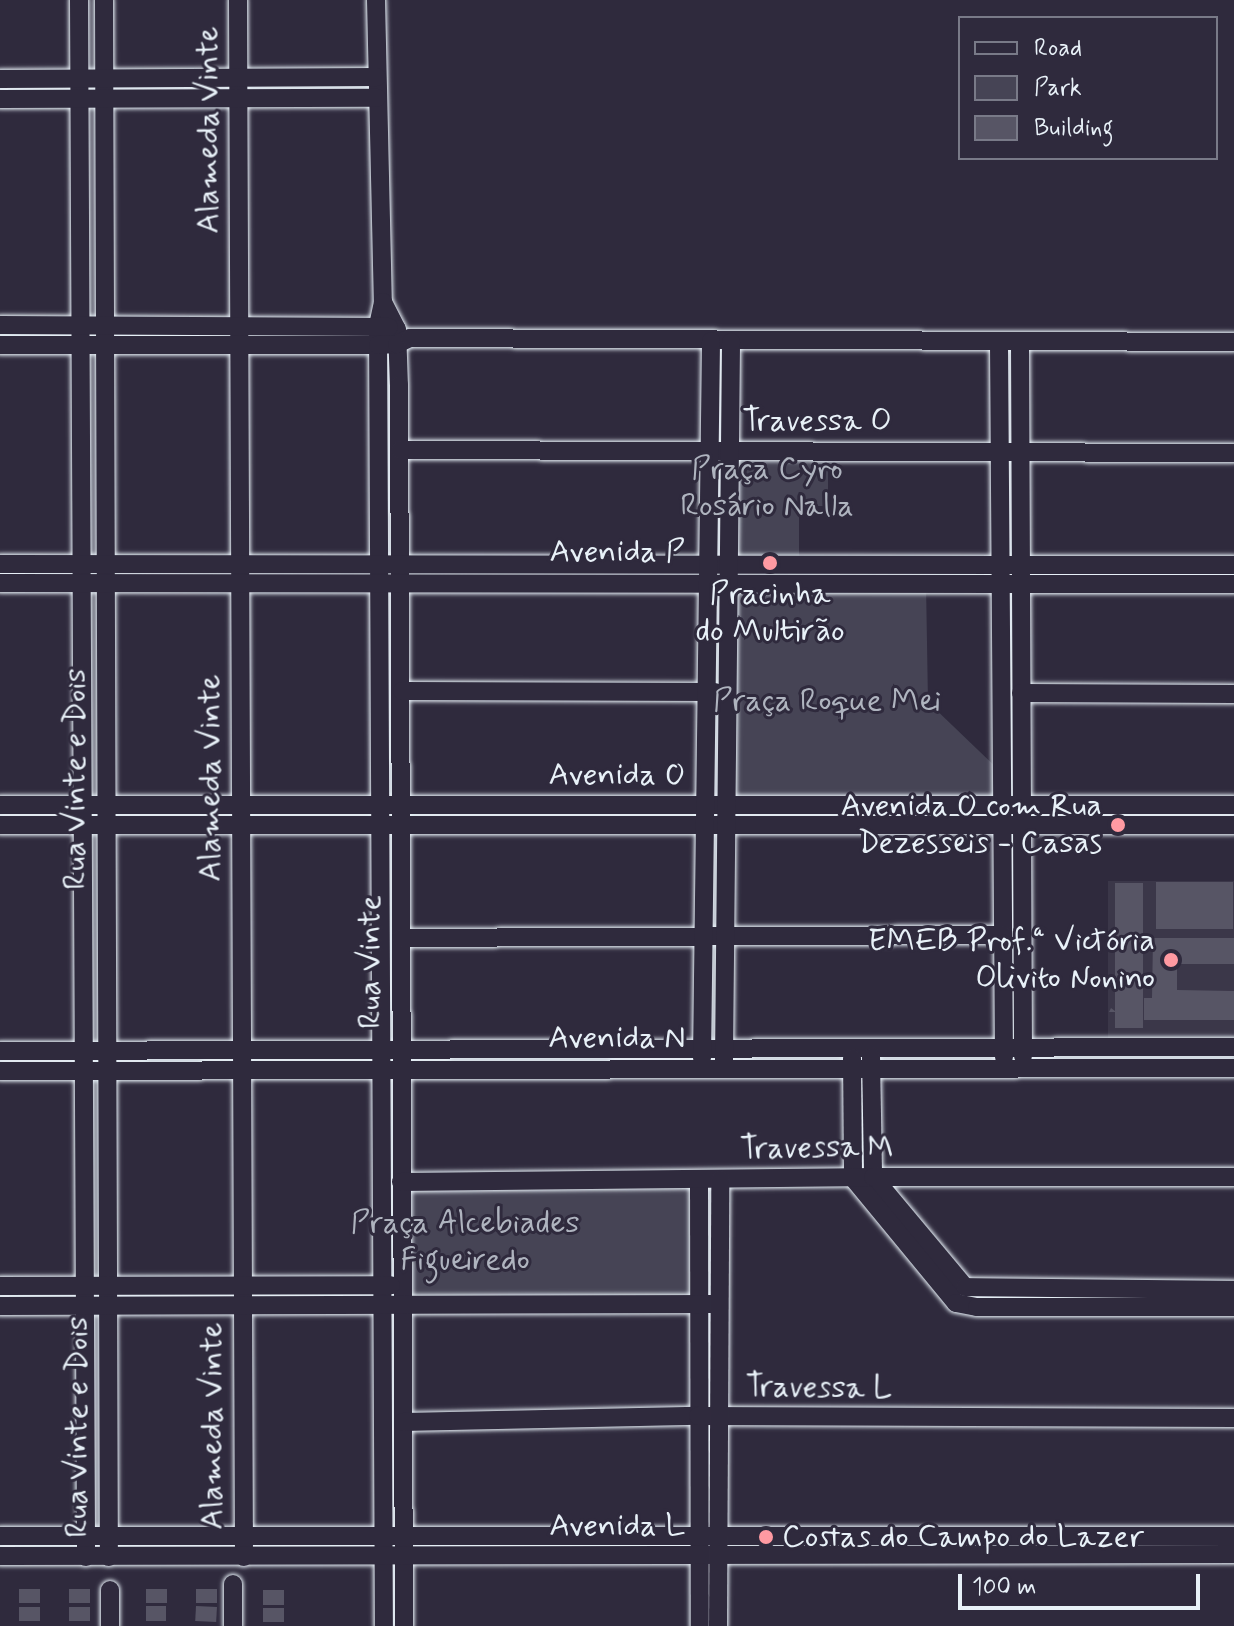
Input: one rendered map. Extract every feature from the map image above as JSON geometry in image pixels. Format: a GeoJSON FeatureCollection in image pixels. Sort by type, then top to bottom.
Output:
{"type":"FeatureCollection","features":[{"type":"Feature","properties":{"kind":"street","name":"Rua Vinte e Dois"},"geometry":{"type":"LineString","coordinates":[[79,0],[86,1557]]}},
{"type":"Feature","properties":{"kind":"street","name":"Rua Vinte e Dois"},"geometry":{"type":"LineString","coordinates":[[104,0],[109,1557]]}},
{"type":"Feature","properties":{"kind":"street","name":"Alameda Vinte"},"geometry":{"type":"LineString","coordinates":[[238,0],[244,1557]]}},
{"type":"Feature","properties":{"kind":"street","name":"Rua Vinte"},"geometry":{"type":"LineString","coordinates":[[376,0],[383,302],[392,336],[400,450],[404,1626]]}},
{"type":"Feature","properties":{"kind":"street"},"geometry":{"type":"LineString","coordinates":[[0,79],[377,77]]}},
{"type":"Feature","properties":{"kind":"street"},"geometry":{"type":"LineString","coordinates":[[0,99],[377,98]]}},
{"type":"Feature","properties":{"kind":"street"},"geometry":{"type":"LineString","coordinates":[[0,325],[239,324],[392,336],[731,342],[1234,342]]}},
{"type":"Feature","properties":{"kind":"street"},"geometry":{"type":"LineString","coordinates":[[0,345],[239,346],[392,336]]}},
{"type":"Feature","properties":{"kind":"street","name":"Rua Vinte"},"geometry":{"type":"LineString","coordinates":[[384,1626],[380,572],[392,336]]}},
{"type":"Feature","properties":{"kind":"street"},"geometry":{"type":"LineString","coordinates":[[702,1067],[711,341]]}},
{"type":"Feature","properties":{"kind":"street"},"geometry":{"type":"LineString","coordinates":[[724,1057],[731,342]]}},
{"type":"Feature","properties":{"kind":"street"},"geometry":{"type":"LineString","coordinates":[[1014,1067],[1010,574],[1020,453],[1020,343]]}},
{"type":"Feature","properties":{"kind":"street"},"geometry":{"type":"LineString","coordinates":[[999,344],[1000,452],[1021,693],[1003,935],[1014,1047]]}},
{"type":"Feature","properties":{"kind":"street","name":"Travessa O"},"geometry":{"type":"LineString","coordinates":[[400,450],[1234,453]]}},
{"type":"Feature","properties":{"kind":"street"},"geometry":{"type":"LineString","coordinates":[[609,582],[610,563]]}},
{"type":"Feature","properties":{"kind":"street","name":"Avenida P"},"geometry":{"type":"LineString","coordinates":[[0,564],[81,564],[106,573],[240,573],[401,572],[610,563],[841,563],[1234,584]]}},
{"type":"Feature","properties":{"kind":"street"},"geometry":{"type":"LineString","coordinates":[[841,563],[842,583]]}},
{"type":"Feature","properties":{"kind":"street","name":"Avenida P"},"geometry":{"type":"LineString","coordinates":[[401,572],[609,582],[842,583],[1234,565]]}},
{"type":"Feature","properties":{"kind":"street","name":"Avenida P"},"geometry":{"type":"LineString","coordinates":[[0,583],[82,583],[106,573]]}},
{"type":"Feature","properties":{"kind":"street"},"geometry":{"type":"LineString","coordinates":[[402,691],[726,692]]}},
{"type":"Feature","properties":{"kind":"street"},"geometry":{"type":"LineString","coordinates":[[1021,693],[1234,694]]}},
{"type":"Feature","properties":{"kind":"street","name":"Avenida O"},"geometry":{"type":"LineString","coordinates":[[0,805],[402,804],[704,815],[725,825],[1234,805]]}},
{"type":"Feature","properties":{"kind":"street","name":"Avenida O"},"geometry":{"type":"LineString","coordinates":[[0,825],[402,824],[704,815],[725,805],[1234,825]]}},
{"type":"Feature","properties":{"kind":"street"},"geometry":{"type":"LineString","coordinates":[[401,938],[1003,935]]}},
{"type":"Feature","properties":{"kind":"street","name":"Avenida N"},"geometry":{"type":"LineString","coordinates":[[0,1051],[702,1047],[724,1057],[852,1067]]}},
{"type":"Feature","properties":{"kind":"street","name":"Avenida N"},"geometry":{"type":"LineString","coordinates":[[0,1071],[702,1067],[724,1057],[1014,1047],[1234,1047]]}},
{"type":"Feature","properties":{"kind":"street"},"geometry":{"type":"LineString","coordinates":[[865,1054],[852,1067],[853,1178],[949,1298],[1234,1290]]}},
{"type":"Feature","properties":{"kind":"street"},"geometry":{"type":"LineString","coordinates":[[865,1054],[873,1177],[961,1284],[968,1298]]}},
{"type":"Feature","properties":{"kind":"street","name":"Avenida N"},"geometry":{"type":"LineString","coordinates":[[865,1054],[1014,1067],[1234,1068]]}},
{"type":"Feature","properties":{"kind":"street","name":"Travessa M"},"geometry":{"type":"LineString","coordinates":[[401,1182],[1234,1177]]}},
{"type":"Feature","properties":{"kind":"street"},"geometry":{"type":"LineString","coordinates":[[699,1179],[698,1416],[718,1626]]}},
{"type":"Feature","properties":{"kind":"street"},"geometry":{"type":"LineString","coordinates":[[700,1626],[719,1416],[720,1179]]}},
{"type":"Feature","properties":{"kind":"street"},"geometry":{"type":"LineString","coordinates":[[0,1286],[402,1285]]}},
{"type":"Feature","properties":{"kind":"street"},"geometry":{"type":"LineString","coordinates":[[968,1298],[1234,1307]]}},
{"type":"Feature","properties":{"kind":"street"},"geometry":{"type":"LineString","coordinates":[[0,1306],[719,1304]]}},
{"type":"Feature","properties":{"kind":"street","name":"Travessa L"},"geometry":{"type":"LineString","coordinates":[[403,1422],[698,1416],[1234,1418]]}},
{"type":"Feature","properties":{"kind":"street","name":"Avenida L"},"geometry":{"type":"LineString","coordinates":[[0,1536],[404,1535],[709,1546]]}},
{"type":"Feature","properties":{"kind":"street","name":"Avenida L"},"geometry":{"type":"LineString","coordinates":[[0,1556],[404,1558],[709,1546],[1060,1545],[1234,1536]]}},
{"type":"Feature","properties":{"kind":"street","name":"Avenida L"},"geometry":{"type":"LineString","coordinates":[[1060,1545],[1234,1554]]}},
{"type":"Feature","properties":{"kind":"street"},"geometry":{"type":"LineString","coordinates":[[233,1584],[233,1626]]}},
{"type":"Feature","properties":{"kind":"street"},"geometry":{"type":"LineString","coordinates":[[110,1590],[110,1626]]}},
{"type":"Feature","properties":{"kind":"shaded area","name":"EMEB Prof.ª Victória Olivito Nonino"},"geometry":{"type":"Polygon","coordinates":[[[1108,881],[1234,881],[1234,1038],[1108,1038],[1108,881]]]}},
{"type":"Feature","properties":{"kind":"green space","name":"Praça Cyro Rosário Nalla"},"geometry":{"type":"Polygon","coordinates":[[[729,451],[828,451],[828,506],[799,506],[799,563],[728,563],[729,451]]]}},
{"type":"Feature","properties":{"kind":"green space","name":"Praça Roque Mei"},"geometry":{"type":"Polygon","coordinates":[[[727,583],[926,583],[928,702],[1002,773],[1003,805],[725,805],[727,583]]]}},
{"type":"Feature","properties":{"kind":"green space","name":"Praça Alcebiades Figueiredo"},"geometry":{"type":"Polygon","coordinates":[[[402,1179],[698,1179],[698,1303],[402,1303],[402,1179]]]}},
{"type":"Feature","properties":{"kind":"building"},"geometry":{"type":"Polygon","coordinates":[[[1156,882],[1233,882],[1233,929],[1156,929],[1156,882]]]}},
{"type":"Feature","properties":{"kind":"building"},"geometry":{"type":"Polygon","coordinates":[[[1115,883],[1143,883],[1143,1028],[1115,1028],[1115,1012],[1109,1012],[1111,1008],[1115,1011],[1115,883]]]}},
{"type":"Feature","properties":{"kind":"building"},"geometry":{"type":"Polygon","coordinates":[[[1153,938],[1234,938],[1234,964],[1177,964],[1177,990],[1234,991],[1234,1020],[1144,1020],[1144,998],[1152,998],[1153,938]]]}},
{"type":"Feature","properties":{"kind":"building"},"geometry":{"type":"Polygon","coordinates":[[[19,1589],[40,1589],[40,1603],[19,1603],[19,1589]]]}},
{"type":"Feature","properties":{"kind":"building"},"geometry":{"type":"Polygon","coordinates":[[[69,1589],[90,1589],[90,1603],[69,1603],[69,1589]]]}},
{"type":"Feature","properties":{"kind":"building"},"geometry":{"type":"Polygon","coordinates":[[[146,1589],[167,1589],[167,1603],[146,1603],[146,1589]]]}},
{"type":"Feature","properties":{"kind":"building"},"geometry":{"type":"Polygon","coordinates":[[[196,1589],[217,1589],[217,1603],[196,1603],[196,1589]]]}},
{"type":"Feature","properties":{"kind":"building"},"geometry":{"type":"Polygon","coordinates":[[[263,1590],[284,1590],[284,1605],[263,1605],[263,1590]]]}},
{"type":"Feature","properties":{"kind":"building"},"geometry":{"type":"Polygon","coordinates":[[[146,1606],[166,1606],[166,1621],[146,1621],[146,1606]]]}},
{"type":"Feature","properties":{"kind":"building"},"geometry":{"type":"Polygon","coordinates":[[[196,1606],[217,1607],[216,1622],[195,1621],[196,1606]]]}},
{"type":"Feature","properties":{"kind":"building"},"geometry":{"type":"Polygon","coordinates":[[[19,1607],[40,1607],[40,1621],[19,1621],[19,1607]]]}},
{"type":"Feature","properties":{"kind":"building"},"geometry":{"type":"Polygon","coordinates":[[[69,1607],[90,1607],[90,1621],[69,1621],[69,1607]]]}},
{"type":"Feature","properties":{"kind":"building"},"geometry":{"type":"Polygon","coordinates":[[[263,1608],[284,1608],[284,1622],[263,1622],[263,1608]]]}},
{"type":"Feature","properties":{"kind":"place","name":"Pracinha do Multirão"},"geometry":{"type":"Point","coordinates":[770,563]}},
{"type":"Feature","properties":{"kind":"place","name":"Avenida O com Rua Dezesseis - Casas"},"geometry":{"type":"Point","coordinates":[1118,825]}},
{"type":"Feature","properties":{"kind":"place","name":"EMEB Prof.ª Victória Olivito Nonino"},"geometry":{"type":"Point","coordinates":[1171,960]}},
{"type":"Feature","properties":{"kind":"place","name":"Costas do Campo do Lazer"},"geometry":{"type":"Point","coordinates":[766,1537]}}]}
